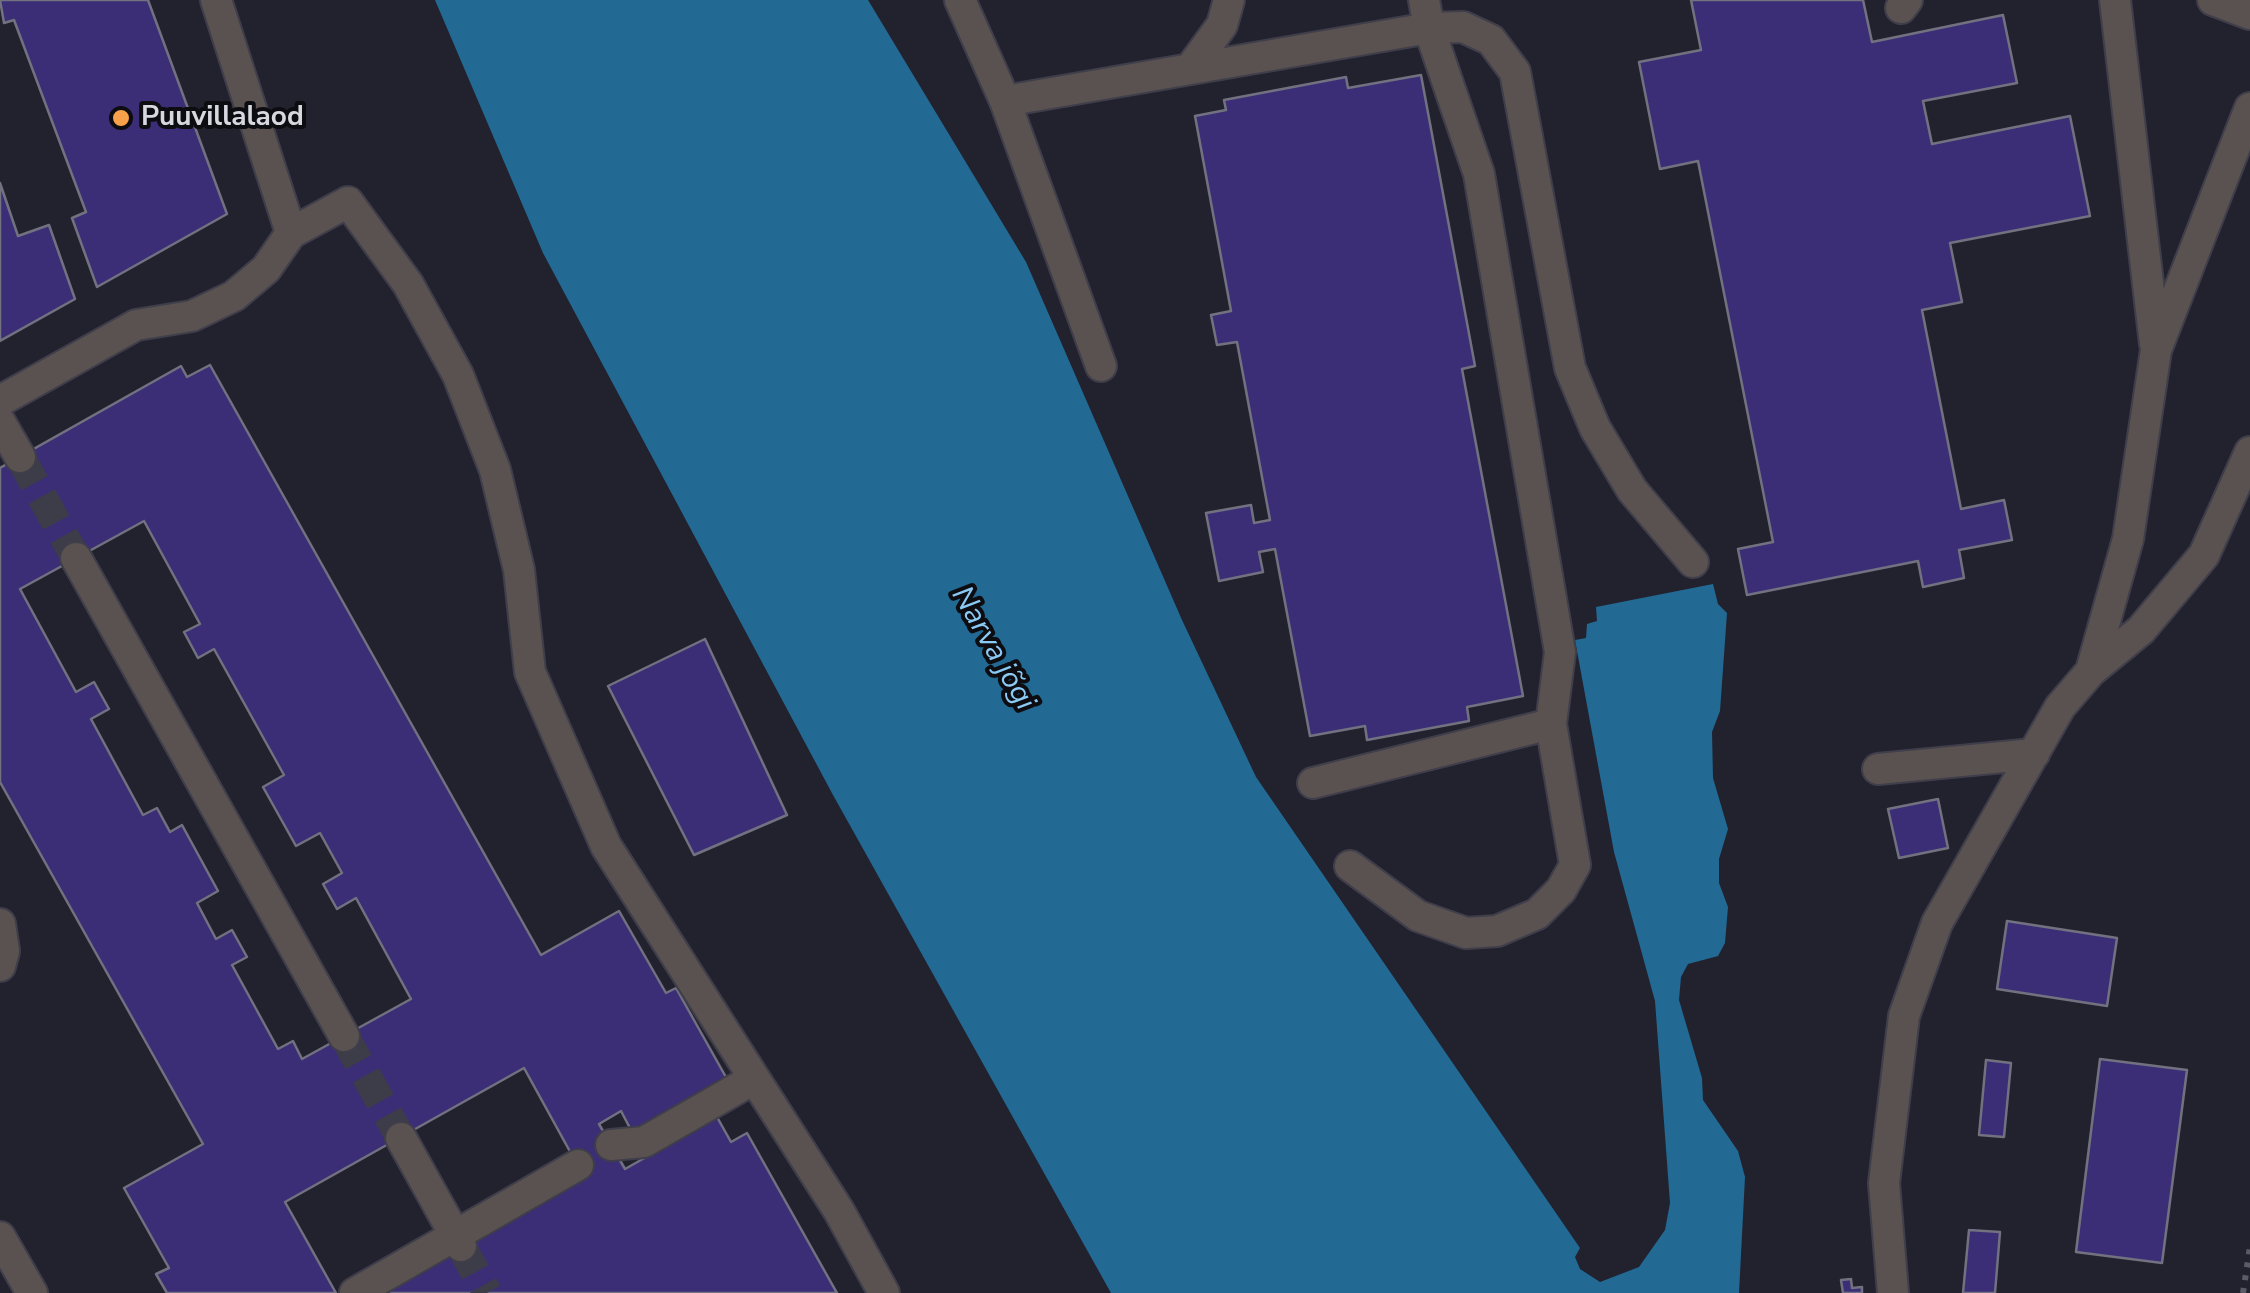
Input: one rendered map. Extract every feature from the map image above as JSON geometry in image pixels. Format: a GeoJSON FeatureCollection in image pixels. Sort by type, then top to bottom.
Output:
{"type":"FeatureCollection","features":[{"type":"Feature","properties":{"kind":"lane"},"geometry":{"type":"LineString","coordinates":[[216,0],[292,233]]}},
{"type":"Feature","properties":{"kind":"lane"},"geometry":{"type":"LineString","coordinates":[[960,0],[1005,101],[1100,366]]}},
{"type":"Feature","properties":{"kind":"lane"},"geometry":{"type":"LineString","coordinates":[[1190,69],[1222,25],[1229,0]]}},
{"type":"Feature","properties":{"kind":"lane"},"geometry":{"type":"LineString","coordinates":[[2116,0],[2156,350]]}},
{"type":"Feature","properties":{"kind":"lane"},"geometry":{"type":"LineString","coordinates":[[1005,101],[1190,69],[1426,14],[1492,40],[1515,72],[1570,368],[1595,428],[1632,490],[1693,562]]}},
{"type":"Feature","properties":{"kind":"lane"},"geometry":{"type":"LineString","coordinates":[[1350,866],[1442,927],[1466,932],[1497,931],[1537,914],[1562,890],[1575,865],[1552,724],[1560,652],[1479,174],[1426,14]]}},
{"type":"Feature","properties":{"kind":"lane"},"geometry":{"type":"LineString","coordinates":[[2090,671],[2128,539],[2156,350],[2250,108]]}},
{"type":"Feature","properties":{"kind":"lane"},"geometry":{"type":"LineString","coordinates":[[0,400],[136,324],[192,316],[234,296],[266,269],[292,233],[348,202],[408,284],[450,360],[495,470],[520,570],[530,672],[606,846],[839,1211],[884,1293]]}},
{"type":"Feature","properties":{"kind":"lane"},"geometry":{"type":"LineString","coordinates":[[0,422],[20,457]]}},
{"type":"Feature","properties":{"kind":"lane"},"geometry":{"type":"LineString","coordinates":[[1893,1293],[1884,1183],[1904,1016],[1937,923],[2060,707],[2090,671],[2141,630],[2204,555],[2250,452]]}},
{"type":"Feature","properties":{"kind":"lane"},"geometry":{"type":"LineString","coordinates":[[76,558],[344,1036]]}},
{"type":"Feature","properties":{"kind":"lane"},"geometry":{"type":"LineString","coordinates":[[1313,782],[1552,724]]}},
{"type":"Feature","properties":{"kind":"lane"},"geometry":{"type":"LineString","coordinates":[[1878,768],[2034,754]]}},
{"type":"Feature","properties":{"kind":"lane"},"geometry":{"type":"LineString","coordinates":[[0,924],[4,951],[0,966]]}},
{"type":"Feature","properties":{"kind":"lane"},"geometry":{"type":"LineString","coordinates":[[611,1145],[644,1142],[752,1080]]}},
{"type":"Feature","properties":{"kind":"lane"},"geometry":{"type":"LineString","coordinates":[[401,1138],[458,1240]]}},
{"type":"Feature","properties":{"kind":"lane"},"geometry":{"type":"LineString","coordinates":[[355,1293],[458,1240],[578,1165]]}},
{"type":"Feature","properties":{"kind":"lane"},"geometry":{"type":"LineString","coordinates":[[0,1236],[32,1293]]}},
{"type":"Feature","properties":{"kind":"path"},"geometry":{"type":"LineString","coordinates":[[2243,1293],[2250,1247]]}},
{"type":"Feature","properties":{"kind":"water","name":"Narva jõgi"},"geometry":{"type":"Polygon","coordinates":[[[435,0],[868,0],[1026,262],[1182,620],[1256,777],[1580,1248],[1575,1257],[1580,1269],[1600,1282],[1639,1267],[1665,1230],[1670,1203],[1655,1001],[1614,852],[1575,640],[1586,638],[1587,624],[1597,621],[1596,607],[1713,584],[1718,604],[1727,613],[1720,711],[1712,732],[1713,778],[1728,829],[1719,859],[1719,883],[1728,907],[1725,943],[1718,956],[1688,964],[1681,977],[1679,1000],[1702,1078],[1703,1100],[1738,1151],[1745,1177],[1739,1293],[1111,1293],[833,795],[543,253],[435,0]]]}},
{"type":"Feature","properties":{"kind":"building","name":"Puuvillalaod"},"geometry":{"type":"Polygon","coordinates":[[[0,0],[148,0],[227,214],[97,287],[72,218],[86,212],[14,20],[4,23],[0,0]]]}},
{"type":"Feature","properties":{"kind":"building"},"geometry":{"type":"Polygon","coordinates":[[[1691,0],[1863,0],[1872,42],[2003,15],[2017,83],[1923,101],[1932,144],[2070,116],[2090,216],[1950,243],[1962,302],[1922,310],[1961,509],[2004,500],[2012,540],[1959,550],[1964,578],[1923,587],[1918,561],[1747,595],[1738,549],[1773,542],[1698,161],[1660,169],[1639,62],[1701,50],[1691,0]]]}},
{"type":"Feature","properties":{"kind":"building"},"geometry":{"type":"Polygon","coordinates":[[[1421,75],[1475,366],[1462,369],[1523,696],[1467,707],[1469,721],[1367,740],[1365,726],[1310,736],[1275,549],[1259,552],[1263,572],[1219,581],[1206,513],[1251,505],[1254,523],[1270,520],[1237,342],[1217,345],[1211,315],[1231,311],[1195,116],[1226,110],[1224,100],[1346,77],[1348,88],[1421,75]]]}},
{"type":"Feature","properties":{"kind":"building"},"geometry":{"type":"Polygon","coordinates":[[[0,183],[18,236],[49,225],[75,299],[0,341],[0,183]]]}},
{"type":"Feature","properties":{"kind":"building"},"geometry":{"type":"Polygon","coordinates":[[[210,365],[541,955],[619,911],[666,993],[676,988],[727,1079],[632,1132],[621,1111],[599,1124],[625,1169],[717,1117],[731,1142],[747,1133],[837,1293],[376,1293],[584,1177],[524,1068],[285,1202],[336,1293],[167,1293],[156,1274],[169,1268],[124,1188],[203,1144],[0,782],[0,468],[181,366],[187,377],[210,365]],[[144,521],[20,589],[76,692],[94,682],[109,709],[91,719],[143,815],[157,808],[170,832],[182,825],[218,891],[197,903],[216,939],[232,930],[247,957],[232,965],[278,1049],[293,1041],[302,1059],[411,999],[356,898],[337,909],[323,884],[342,873],[320,833],[296,846],[263,787],[284,775],[214,649],[198,658],[184,632],[200,624],[144,521]]]}},
{"type":"Feature","properties":{"kind":"building"},"geometry":{"type":"Polygon","coordinates":[[[705,639],[787,815],[694,855],[608,686],[705,639]]]}},
{"type":"Feature","properties":{"kind":"building"},"geometry":{"type":"Polygon","coordinates":[[[1938,799],[1948,848],[1899,858],[1888,809],[1938,799]]]}},
{"type":"Feature","properties":{"kind":"building"},"geometry":{"type":"Polygon","coordinates":[[[2007,921],[2117,938],[2107,1006],[1997,989],[2007,921]]]}},
{"type":"Feature","properties":{"kind":"building"},"geometry":{"type":"Polygon","coordinates":[[[2100,1059],[2187,1070],[2162,1263],[2076,1252],[2100,1059]]]}},
{"type":"Feature","properties":{"kind":"building"},"geometry":{"type":"Polygon","coordinates":[[[1986,1060],[2011,1063],[2004,1137],[1979,1135],[1986,1060]]]}},
{"type":"Feature","properties":{"kind":"building"},"geometry":{"type":"Polygon","coordinates":[[[1969,1230],[2000,1232],[1995,1293],[1963,1293],[1969,1230]]]}},
{"type":"Feature","properties":{"kind":"building"},"geometry":{"type":"Polygon","coordinates":[[[1851,1279],[1852,1288],[1862,1287],[1862,1293],[1843,1293],[1841,1280],[1851,1279]]]}},
{"type":"Feature","properties":{"kind":"tunnel"},"geometry":{"type":"LineString","coordinates":[[20,457],[76,558]]}},
{"type":"Feature","properties":{"kind":"tunnel"},"geometry":{"type":"LineString","coordinates":[[344,1036],[401,1138]]}},
{"type":"Feature","properties":{"kind":"tunnel"},"geometry":{"type":"LineString","coordinates":[[461,1246],[487,1293]]}},
{"type":"Feature","properties":{"kind":"place","name":"Puuvillalaod"},"geometry":{"type":"Point","coordinates":[121,118]}}]}
